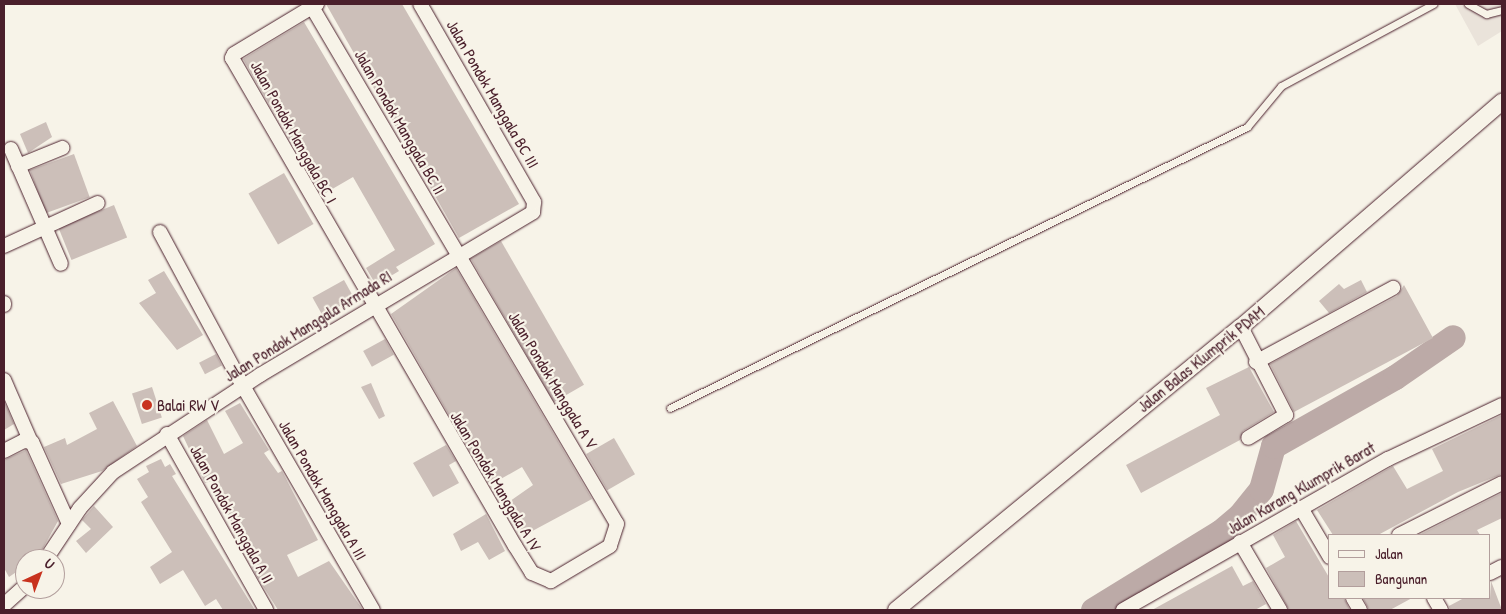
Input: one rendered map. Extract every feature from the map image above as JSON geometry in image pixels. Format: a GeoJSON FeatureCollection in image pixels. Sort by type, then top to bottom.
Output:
{"type":"FeatureCollection","features":[{"type":"Feature","properties":{"kind":"street","name":"Jalan Pondok Manggala BC III"},"geometry":{"type":"LineString","coordinates":[[420,4],[534,202]]}},
{"type":"Feature","properties":{"kind":"street","name":"Jalan Pondok Manggala BC II"},"geometry":{"type":"LineString","coordinates":[[315,5],[458,254]]}},
{"type":"Feature","properties":{"kind":"street","name":"Jalan Pondok Manggala BC I"},"geometry":{"type":"LineString","coordinates":[[315,5],[232,58],[372,307]]}},
{"type":"Feature","properties":{"kind":"street","name":"Jalan Balas Klumprik PDAM"},"geometry":{"type":"LineString","coordinates":[[896,610],[1241,327],[1502,102]]}},
{"type":"Feature","properties":{"kind":"street"},"geometry":{"type":"LineString","coordinates":[[18,166],[62,148]]}},
{"type":"Feature","properties":{"kind":"street"},"geometry":{"type":"LineString","coordinates":[[11,149],[61,264]]}},
{"type":"Feature","properties":{"kind":"street","name":"Jalan Pondok Manggala Armada RI"},"geometry":{"type":"LineString","coordinates":[[53,549],[69,524],[113,472],[167,434],[243,386],[458,254],[527,216],[534,202]]}},
{"type":"Feature","properties":{"kind":"street"},"geometry":{"type":"LineString","coordinates":[[4,246],[45,229],[98,203]]}},
{"type":"Feature","properties":{"kind":"street","name":"Jalan Pondok Manggala A III"},"geometry":{"type":"LineString","coordinates":[[160,232],[243,386],[373,610]]}},
{"type":"Feature","properties":{"kind":"street","name":"Jalan Pondok Manggala A V"},"geometry":{"type":"LineString","coordinates":[[458,254],[617,524]]}},
{"type":"Feature","properties":{"kind":"street"},"geometry":{"type":"LineString","coordinates":[[1256,362],[1393,288]]}},
{"type":"Feature","properties":{"kind":"street","name":"Jalan Pondok Manggala A IV"},"geometry":{"type":"LineString","coordinates":[[372,307],[532,573],[551,581],[610,546],[617,536],[617,524]]}},
{"type":"Feature","properties":{"kind":"street"},"geometry":{"type":"LineString","coordinates":[[1241,327],[1256,362],[1286,415],[1248,438]]}},
{"type":"Feature","properties":{"kind":"street"},"geometry":{"type":"LineString","coordinates":[[4,380],[69,524]]}},
{"type":"Feature","properties":{"kind":"street","name":"Jalan Karang Klumprik Barat"},"geometry":{"type":"LineString","coordinates":[[1123,610],[1388,459],[1502,405]]}},
{"type":"Feature","properties":{"kind":"street","name":"Jalan Pondok Manggala A II"},"geometry":{"type":"LineString","coordinates":[[167,434],[266,610]]}},
{"type":"Feature","properties":{"kind":"street"},"geometry":{"type":"LineString","coordinates":[[4,451],[30,440]]}},
{"type":"Feature","properties":{"kind":"street"},"geometry":{"type":"LineString","coordinates":[[1401,534],[1502,483]]}},
{"type":"Feature","properties":{"kind":"street"},"geometry":{"type":"LineString","coordinates":[[1301,508],[1328,554]]}},
{"type":"Feature","properties":{"kind":"street"},"geometry":{"type":"LineString","coordinates":[[1240,542],[1274,608]]}},
{"type":"Feature","properties":{"kind":"street"},"geometry":{"type":"LineString","coordinates":[[4,605],[15,595]]}},
{"type":"Feature","properties":{"kind":"street"},"geometry":{"type":"LineString","coordinates":[[1354,599],[1360,610]]}},
{"type":"Feature","properties":{"kind":"lane"},"geometry":{"type":"LineString","coordinates":[[670,408],[1247,128],[1281,86],[1433,4]]}},
{"type":"Feature","properties":{"kind":"lane"},"geometry":{"type":"LineString","coordinates":[[1468,4],[1486,14],[1502,10]]}},
{"type":"Feature","properties":{"kind":"shaded area"},"geometry":{"type":"Polygon","coordinates":[[[1455,4],[1502,4],[1502,31],[1478,46],[1455,4]]]}},
{"type":"Feature","properties":{"kind":"building"},"geometry":{"type":"Polygon","coordinates":[[[326,4],[402,4],[519,204],[459,238],[326,4]]]}},
{"type":"Feature","properties":{"kind":"building"},"geometry":{"type":"Polygon","coordinates":[[[304,22],[435,244],[396,267],[399,271],[376,285],[366,268],[395,250],[353,177],[322,195],[243,59],[304,22]]]}},
{"type":"Feature","properties":{"kind":"building"},"geometry":{"type":"Polygon","coordinates":[[[46,122],[52,137],[28,153],[20,134],[46,122]]]}},
{"type":"Feature","properties":{"kind":"building"},"geometry":{"type":"Polygon","coordinates":[[[74,154],[90,197],[46,213],[30,170],[74,154]]]}},
{"type":"Feature","properties":{"kind":"building"},"geometry":{"type":"Polygon","coordinates":[[[284,173],[314,224],[278,245],[248,194],[284,173]]]}},
{"type":"Feature","properties":{"kind":"building"},"geometry":{"type":"Polygon","coordinates":[[[114,205],[127,237],[71,260],[58,227],[114,205]]]}},
{"type":"Feature","properties":{"kind":"building"},"geometry":{"type":"Polygon","coordinates":[[[501,241],[584,385],[554,402],[471,258],[501,241]]]}},
{"type":"Feature","properties":{"kind":"building"},"geometry":{"type":"Polygon","coordinates":[[[456,268],[592,499],[523,536],[506,504],[533,485],[522,467],[490,485],[460,434],[466,431],[455,412],[449,415],[391,314],[456,268]]]}},
{"type":"Feature","properties":{"kind":"building"},"geometry":{"type":"Polygon","coordinates":[[[164,271],[203,335],[177,350],[139,303],[156,293],[148,280],[164,271]]]}},
{"type":"Feature","properties":{"kind":"building"},"geometry":{"type":"Polygon","coordinates":[[[344,280],[354,298],[323,316],[313,297],[344,280]]]}},
{"type":"Feature","properties":{"kind":"building"},"geometry":{"type":"Polygon","coordinates":[[[1361,280],[1367,292],[1329,313],[1319,301],[1339,284],[1344,289],[1361,280]]]}},
{"type":"Feature","properties":{"kind":"building"},"geometry":{"type":"Polygon","coordinates":[[[1404,285],[1433,338],[1294,412],[1270,364],[1397,296],[1404,285]]]}},
{"type":"Feature","properties":{"kind":"building"},"geometry":{"type":"Polygon","coordinates":[[[385,339],[394,355],[372,367],[363,351],[385,339]]]}},
{"type":"Feature","properties":{"kind":"building"},"geometry":{"type":"Polygon","coordinates":[[[216,354],[222,366],[205,374],[199,363],[216,354]]]}},
{"type":"Feature","properties":{"kind":"building"},"geometry":{"type":"Polygon","coordinates":[[[1249,367],[1274,412],[1243,431],[1240,440],[1141,493],[1126,465],[1220,415],[1206,388],[1249,367]]]}},
{"type":"Feature","properties":{"kind":"building"},"geometry":{"type":"Polygon","coordinates":[[[371,383],[385,416],[379,419],[361,387],[371,383]]]}},
{"type":"Feature","properties":{"kind":"building","name":"Balai RW V"},"geometry":{"type":"Polygon","coordinates":[[[152,387],[162,417],[142,424],[132,393],[152,387]]]}},
{"type":"Feature","properties":{"kind":"building"},"geometry":{"type":"Polygon","coordinates":[[[4,401],[14,424],[4,430],[4,401]]]}},
{"type":"Feature","properties":{"kind":"building"},"geometry":{"type":"Polygon","coordinates":[[[113,401],[137,446],[102,471],[61,484],[44,447],[65,438],[67,445],[97,429],[89,413],[113,401]]]}},
{"type":"Feature","properties":{"kind":"building"},"geometry":{"type":"Polygon","coordinates":[[[240,403],[269,450],[264,453],[278,473],[282,471],[318,540],[287,555],[298,577],[329,561],[363,610],[278,610],[256,575],[212,481],[205,483],[183,436],[207,420],[224,454],[243,443],[225,411],[240,403]]]}},
{"type":"Feature","properties":{"kind":"building"},"geometry":{"type":"Polygon","coordinates":[[[1502,415],[1502,474],[1458,492],[1380,534],[1332,534],[1317,510],[1393,466],[1407,489],[1443,471],[1432,449],[1502,415]]]}},
{"type":"Feature","properties":{"kind":"building"},"geometry":{"type":"Polygon","coordinates":[[[614,438],[635,474],[607,490],[586,454],[614,438]]]}},
{"type":"Feature","properties":{"kind":"building"},"geometry":{"type":"Polygon","coordinates":[[[446,445],[456,461],[449,465],[459,483],[433,497],[413,463],[446,445]]]}},
{"type":"Feature","properties":{"kind":"building"},"geometry":{"type":"Polygon","coordinates":[[[26,450],[58,521],[43,549],[15,549],[15,573],[9,577],[4,568],[4,460],[26,450]]]}},
{"type":"Feature","properties":{"kind":"building"},"geometry":{"type":"Polygon","coordinates":[[[161,459],[165,467],[170,464],[176,474],[172,476],[255,610],[223,610],[216,599],[205,606],[183,570],[160,584],[150,567],[172,552],[141,502],[148,497],[137,479],[149,472],[146,466],[161,459]]]}},
{"type":"Feature","properties":{"kind":"building"},"geometry":{"type":"Polygon","coordinates":[[[1502,493],[1502,518],[1477,530],[1479,534],[1421,534],[1502,493]]]}},
{"type":"Feature","properties":{"kind":"building"},"geometry":{"type":"Polygon","coordinates":[[[94,506],[113,527],[86,553],[76,541],[91,529],[82,520],[94,506]]]}},
{"type":"Feature","properties":{"kind":"building"},"geometry":{"type":"Polygon","coordinates":[[[486,514],[505,551],[489,560],[478,542],[461,551],[453,534],[486,514]]]}},
{"type":"Feature","properties":{"kind":"building"},"geometry":{"type":"Polygon","coordinates":[[[1296,521],[1328,576],[1328,599],[1344,599],[1350,610],[1289,610],[1266,568],[1285,557],[1273,535],[1296,521]]]}},
{"type":"Feature","properties":{"kind":"building"},"geometry":{"type":"Polygon","coordinates":[[[1232,566],[1243,586],[1253,581],[1266,604],[1255,610],[1152,610],[1232,566]]]}},
{"type":"Feature","properties":{"kind":"building"},"geometry":{"type":"Polygon","coordinates":[[[1491,581],[1502,610],[1450,610],[1449,606],[1462,599],[1491,599],[1491,581]]]}},
{"type":"Feature","properties":{"kind":"building"},"geometry":{"type":"Polygon","coordinates":[[[1364,599],[1410,599],[1390,610],[1369,610],[1364,599]]]}},
{"type":"Feature","properties":{"kind":"waterway"},"geometry":{"type":"LineString","coordinates":[[1093,610],[1220,532],[1240,515],[1261,489],[1273,446],[1395,377],[1453,337]]}},
{"type":"Feature","properties":{"kind":"place","name":"Balai RW V"},"geometry":{"type":"Point","coordinates":[147,405]}}]}
